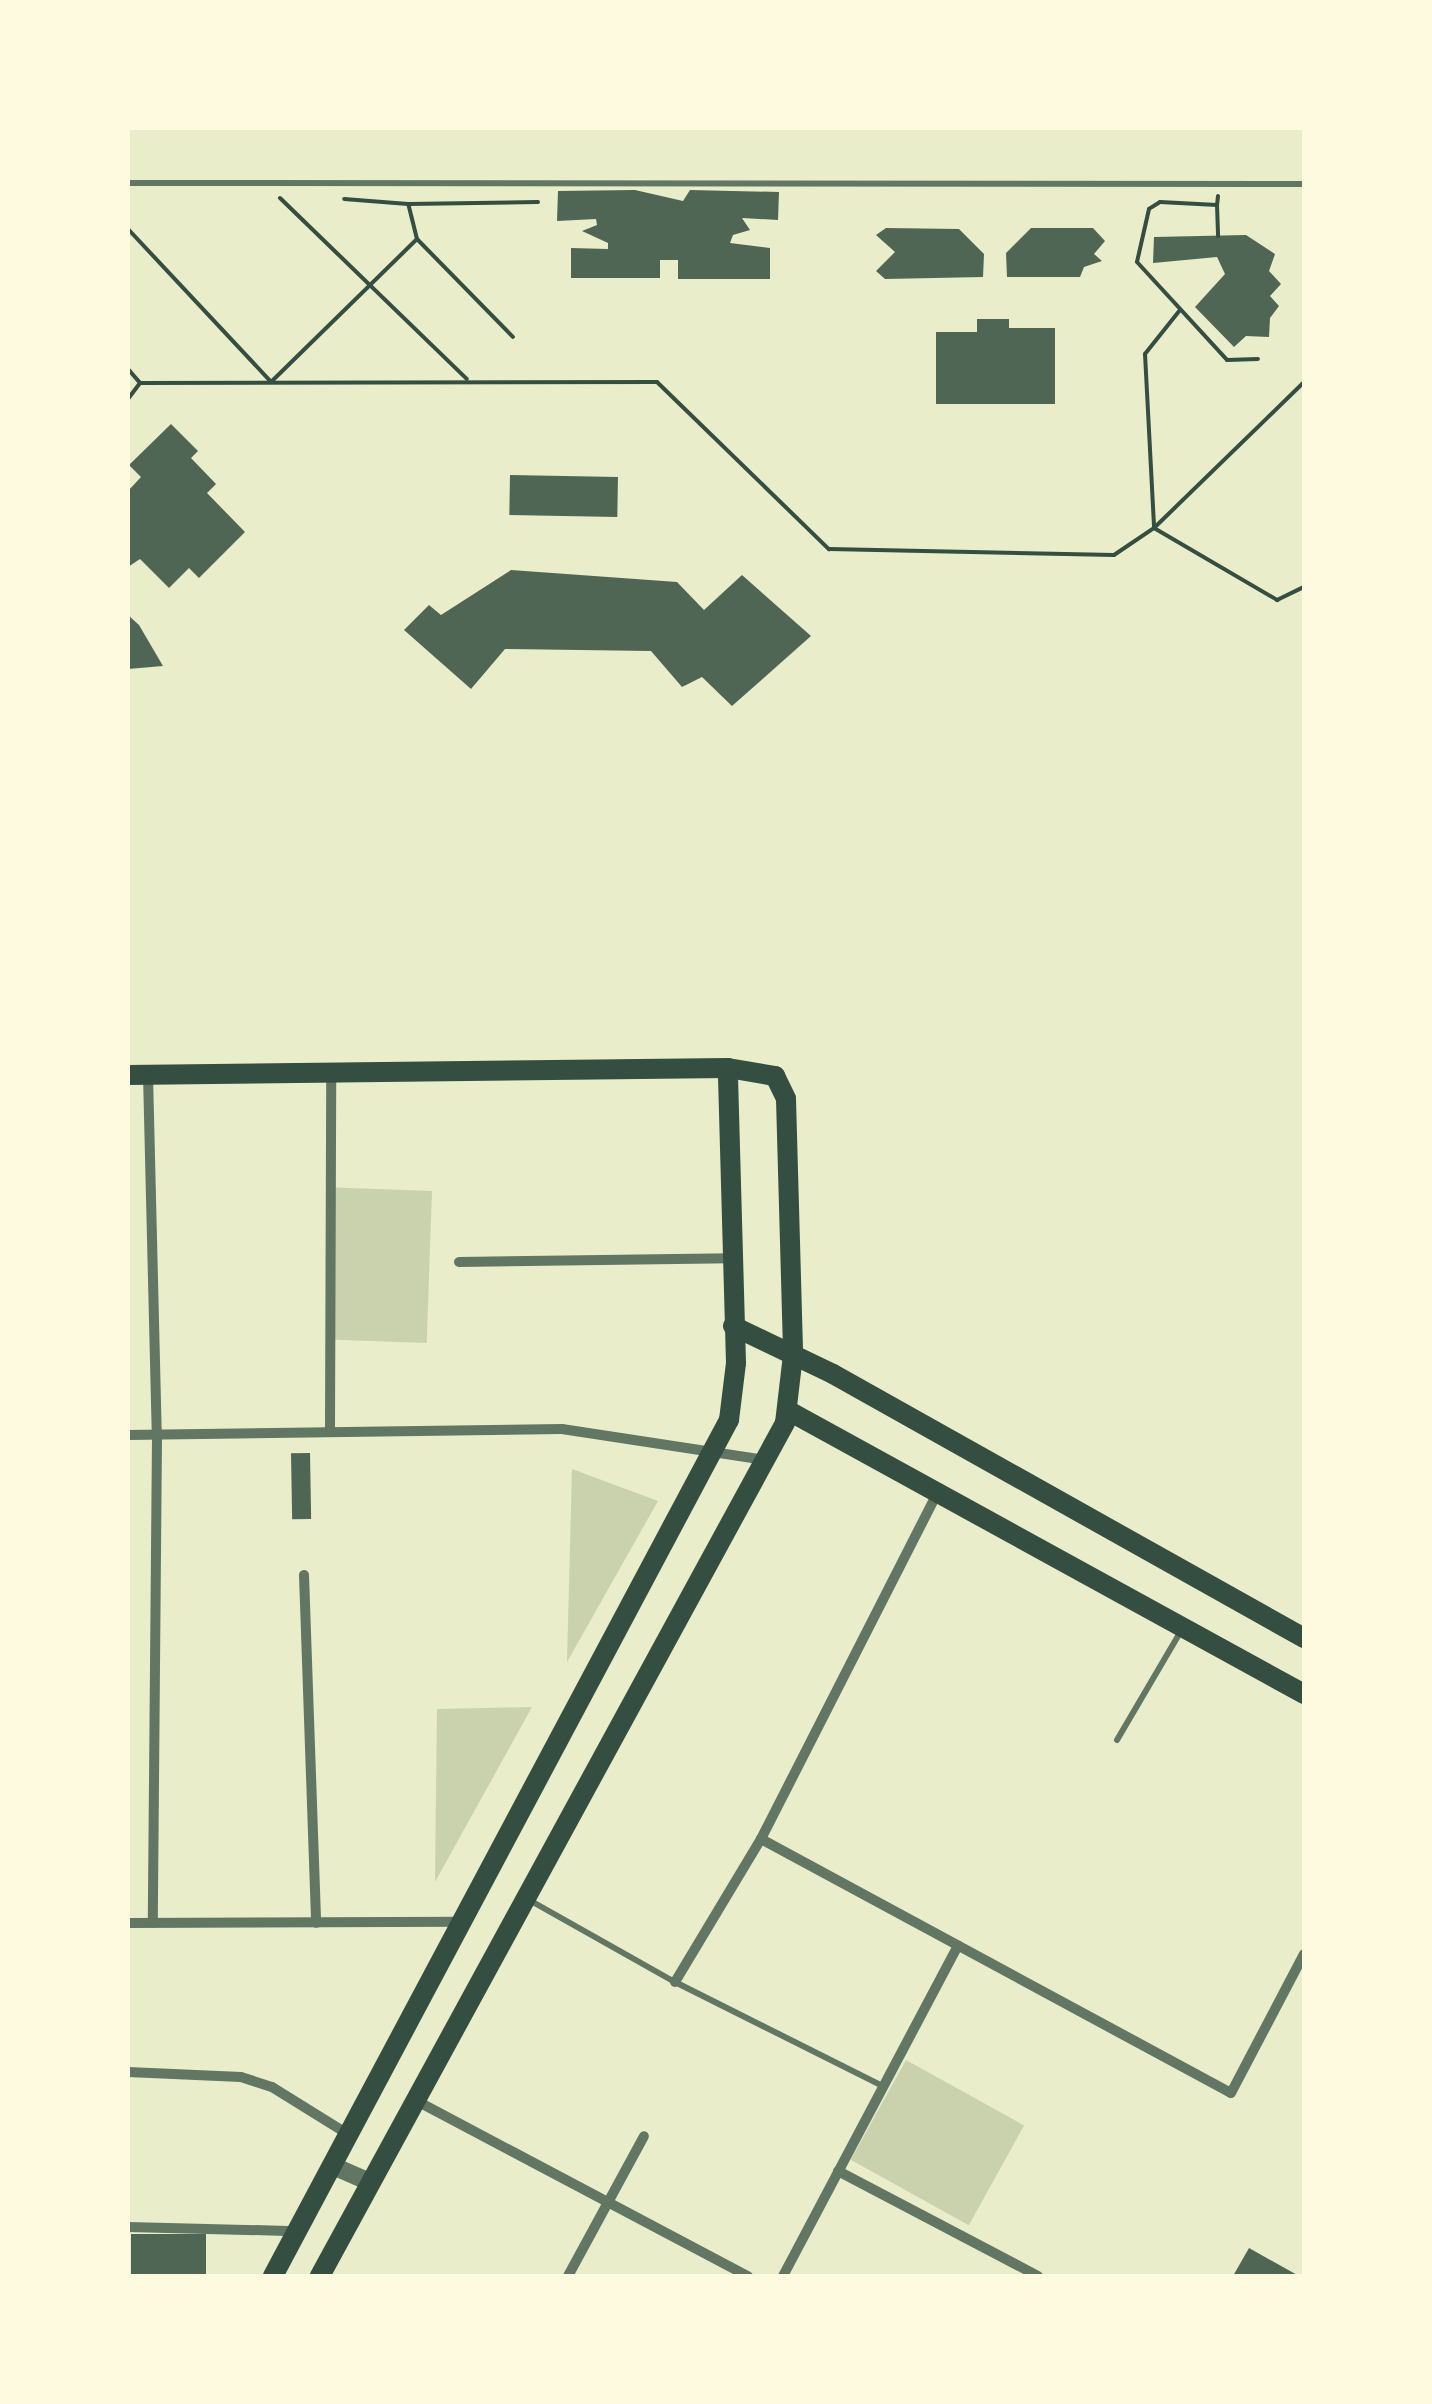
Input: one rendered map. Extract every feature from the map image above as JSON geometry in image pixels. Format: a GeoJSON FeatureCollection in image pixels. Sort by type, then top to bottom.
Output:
{"type":"FeatureCollection","features":[{"type":"Feature","properties":{"kind":"main road"},"geometry":{"type":"LineString","coordinates":[[275,2276],[729,1420],[733,1326],[728,1068]]}},
{"type":"Feature","properties":{"kind":"main road"},"geometry":{"type":"LineString","coordinates":[[138,1075],[728,1068],[774,1076],[786,1099],[794,1355],[788,1410],[320,2276]]}},
{"type":"Feature","properties":{"kind":"main road"},"geometry":{"type":"LineString","coordinates":[[733,1326],[794,1355],[1304,1638]]}},
{"type":"Feature","properties":{"kind":"main road"},"geometry":{"type":"LineString","coordinates":[[788,1410],[1304,1694]]}},
{"type":"Feature","properties":{"kind":"street"},"geometry":{"type":"LineString","coordinates":[[330,1428],[331,1072]]}},
{"type":"Feature","properties":{"kind":"street"},"geometry":{"type":"LineString","coordinates":[[138,1075],[157,1436],[153,1924]]}},
{"type":"Feature","properties":{"kind":"street"},"geometry":{"type":"LineString","coordinates":[[459,1262],[732,1258]]}},
{"type":"Feature","properties":{"kind":"street"},"geometry":{"type":"LineString","coordinates":[[128,1435],[330,1428],[562,1429],[714,1448],[764,1460]]}},
{"type":"Feature","properties":{"kind":"street"},"geometry":{"type":"LineString","coordinates":[[675,1982],[761,1839],[938,1492]]}},
{"type":"Feature","properties":{"kind":"street"},"geometry":{"type":"LineString","coordinates":[[304,1575],[316,1923]]}},
{"type":"Feature","properties":{"kind":"street"},"geometry":{"type":"LineString","coordinates":[[761,1839],[1231,2093],[1304,1954]]}},
{"type":"Feature","properties":{"kind":"street"},"geometry":{"type":"LineString","coordinates":[[128,1924],[463,1922]]}},
{"type":"Feature","properties":{"kind":"street"},"geometry":{"type":"LineString","coordinates":[[783,2276],[958,1946]]}},
{"type":"Feature","properties":{"kind":"street"},"geometry":{"type":"LineString","coordinates":[[128,2072],[242,2078],[272,2088],[349,2134]]}},
{"type":"Feature","properties":{"kind":"street"},"geometry":{"type":"LineString","coordinates":[[414,2100],[748,2276]]}},
{"type":"Feature","properties":{"kind":"street"},"geometry":{"type":"LineString","coordinates":[[568,2276],[644,2136]]}},
{"type":"Feature","properties":{"kind":"street"},"geometry":{"type":"LineString","coordinates":[[333,2166],[370,2182]]}},
{"type":"Feature","properties":{"kind":"street"},"geometry":{"type":"LineString","coordinates":[[838,2171],[1038,2276]]}},
{"type":"Feature","properties":{"kind":"street"},"geometry":{"type":"LineString","coordinates":[[128,2227],[298,2231]]}},
{"type":"Feature","properties":{"kind":"lane"},"geometry":{"type":"LineString","coordinates":[[128,183],[1304,184]]}},
{"type":"Feature","properties":{"kind":"lane"},"geometry":{"type":"LineString","coordinates":[[1117,1740],[1182,1627]]}},
{"type":"Feature","properties":{"kind":"lane"},"geometry":{"type":"LineString","coordinates":[[526,1898],[675,1982],[884,2086]]}},
{"type":"Feature","properties":{"kind":"path"},"geometry":{"type":"LineString","coordinates":[[262,181],[468,380]]}},
{"type":"Feature","properties":{"kind":"path"},"geometry":{"type":"LineString","coordinates":[[330,184],[353,202],[538,202]]}},
{"type":"Feature","properties":{"kind":"path"},"geometry":{"type":"LineString","coordinates":[[1218,236],[1219,184]]}},
{"type":"Feature","properties":{"kind":"path"},"geometry":{"type":"LineString","coordinates":[[1218,205],[1160,202],[1142,220],[1137,262],[1227,360],[1258,359]]}},
{"type":"Feature","properties":{"kind":"path"},"geometry":{"type":"LineString","coordinates":[[408,204],[416,239],[513,337]]}},
{"type":"Feature","properties":{"kind":"path"},"geometry":{"type":"LineString","coordinates":[[128,229],[272,382]]}},
{"type":"Feature","properties":{"kind":"path"},"geometry":{"type":"LineString","coordinates":[[272,382],[416,239]]}},
{"type":"Feature","properties":{"kind":"path"},"geometry":{"type":"LineString","coordinates":[[1154,528],[1145,354],[1180,310]]}},
{"type":"Feature","properties":{"kind":"path"},"geometry":{"type":"LineString","coordinates":[[128,369],[140,383],[468,380],[667,386],[829,549],[1114,554],[1154,528],[1304,383]]}},
{"type":"Feature","properties":{"kind":"path"},"geometry":{"type":"LineString","coordinates":[[128,398],[140,383]]}},
{"type":"Feature","properties":{"kind":"path"},"geometry":{"type":"LineString","coordinates":[[1154,528],[1277,600],[1304,587]]}},
{"type":"Feature","properties":{"kind":"green space"},"geometry":{"type":"Polygon","coordinates":[[[335,1188],[432,1191],[427,1343],[330,1340],[335,1188]]]}},
{"type":"Feature","properties":{"kind":"green space"},"geometry":{"type":"Polygon","coordinates":[[[572,1469],[658,1501],[567,1662],[572,1469]]]}},
{"type":"Feature","properties":{"kind":"green space"},"geometry":{"type":"Polygon","coordinates":[[[532,1707],[435,1882],[437,1709],[532,1707]]]}},
{"type":"Feature","properties":{"kind":"green space"},"geometry":{"type":"Polygon","coordinates":[[[906,2060],[1024,2125],[969,2225],[851,2160],[906,2060]]]}},
{"type":"Feature","properties":{"kind":"building"},"geometry":{"type":"Polygon","coordinates":[[[635,190],[683,201],[690,190],[779,192],[778,220],[742,218],[750,230],[733,235],[730,243],[770,248],[770,279],[678,279],[678,260],[660,260],[660,278],[571,278],[571,248],[608,249],[608,243],[582,231],[597,225],[596,219],[557,221],[558,191],[635,190]]]}},
{"type":"Feature","properties":{"kind":"building"},"geometry":{"type":"Polygon","coordinates":[[[886,228],[959,229],[984,254],[983,277],[885,279],[876,271],[895,252],[876,235],[886,228]]]}},
{"type":"Feature","properties":{"kind":"building"},"geometry":{"type":"Polygon","coordinates":[[[1031,228],[1093,228],[1105,241],[1094,254],[1102,261],[1084,267],[1080,277],[1007,277],[1006,253],[1031,228]]]}},
{"type":"Feature","properties":{"kind":"building"},"geometry":{"type":"Polygon","coordinates":[[[1246,235],[1275,254],[1269,271],[1281,284],[1270,296],[1279,306],[1270,318],[1269,337],[1246,336],[1234,347],[1195,307],[1225,274],[1217,257],[1153,263],[1154,237],[1246,235]]]}},
{"type":"Feature","properties":{"kind":"building"},"geometry":{"type":"Polygon","coordinates":[[[977,319],[1009,319],[1009,328],[1055,328],[1055,404],[936,404],[936,332],[977,332],[977,319]]]}},
{"type":"Feature","properties":{"kind":"building"},"geometry":{"type":"Polygon","coordinates":[[[171,424],[198,451],[191,458],[216,484],[207,493],[245,532],[199,578],[189,568],[169,588],[140,559],[128,567],[128,491],[141,477],[129,465],[171,424]]]}},
{"type":"Feature","properties":{"kind":"building"},"geometry":{"type":"Polygon","coordinates":[[[510,475],[618,477],[617,517],[509,515],[510,475]]]}},
{"type":"Feature","properties":{"kind":"building"},"geometry":{"type":"Polygon","coordinates":[[[511,570],[677,582],[704,610],[742,575],[811,636],[732,706],[702,677],[682,687],[651,651],[505,649],[471,689],[404,630],[429,605],[441,615],[511,570]]]}},
{"type":"Feature","properties":{"kind":"building"},"geometry":{"type":"Polygon","coordinates":[[[128,615],[139,625],[163,666],[128,669],[128,615]]]}},
{"type":"Feature","properties":{"kind":"building"},"geometry":{"type":"Polygon","coordinates":[[[291,1453],[310,1453],[311,1519],[292,1519],[291,1453]]]}},
{"type":"Feature","properties":{"kind":"building"},"geometry":{"type":"Polygon","coordinates":[[[131,2234],[206,2234],[206,2276],[131,2276],[131,2234]]]}},
{"type":"Feature","properties":{"kind":"building"},"geometry":{"type":"Polygon","coordinates":[[[1249,2248],[1299,2276],[1233,2276],[1249,2248]]]}}]}
